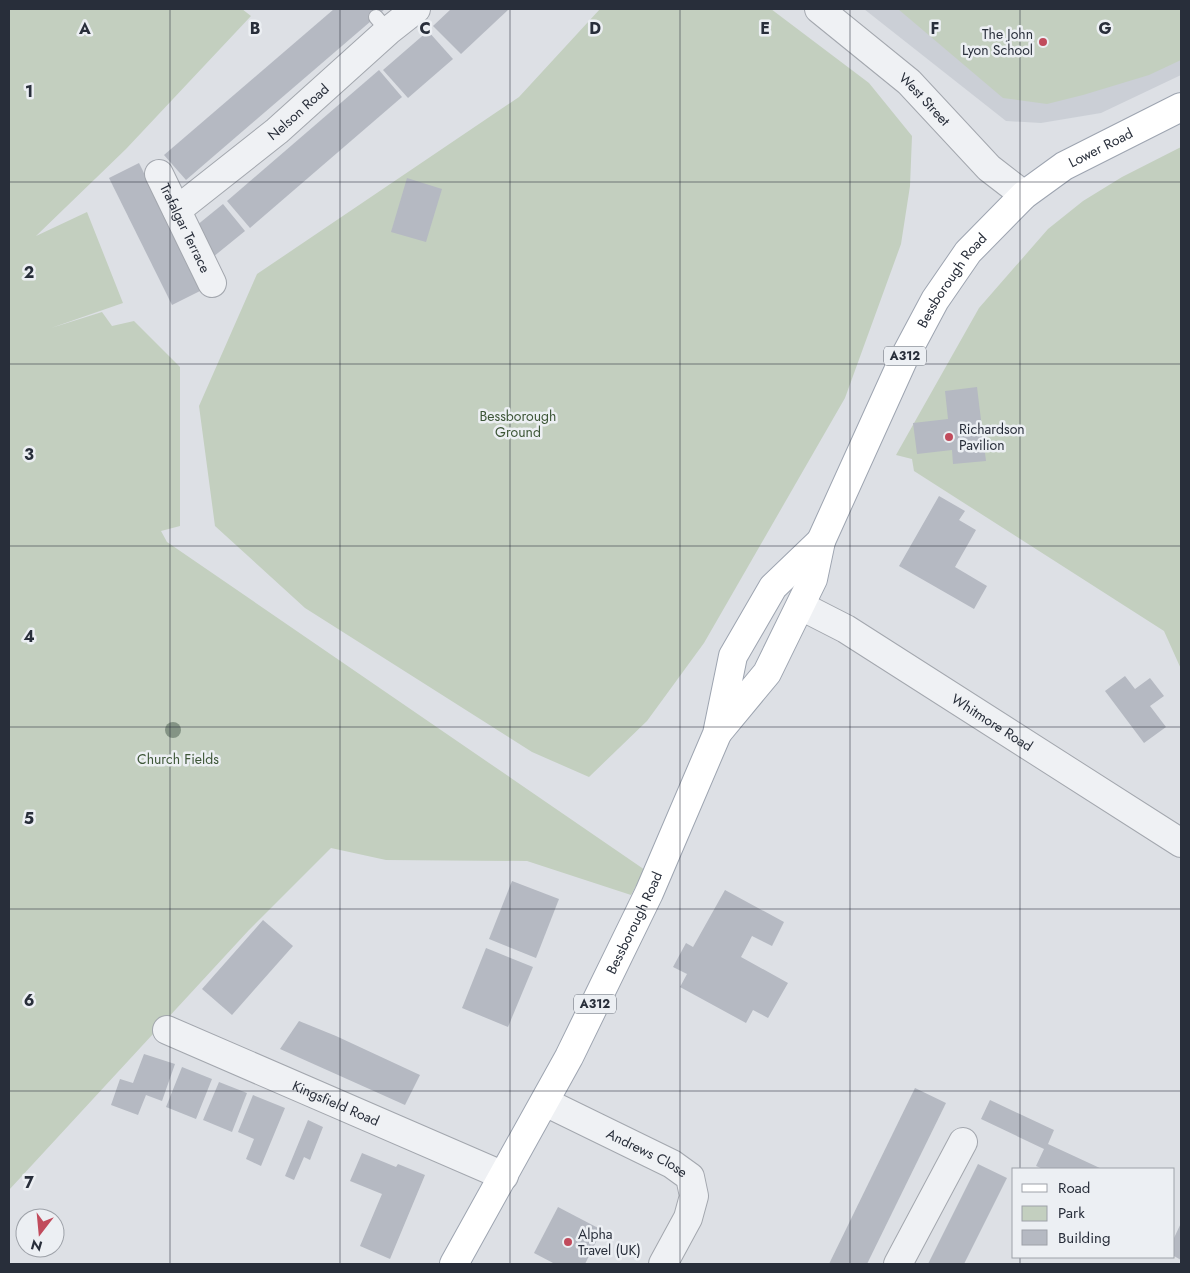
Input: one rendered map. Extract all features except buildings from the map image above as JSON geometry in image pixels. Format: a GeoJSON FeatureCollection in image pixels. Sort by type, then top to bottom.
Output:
{"type":"FeatureCollection","features":[{"type":"Feature","properties":{"kind":"main road","name":"Lower Road"},"geometry":{"type":"LineString","coordinates":[[1024,195],[1064,166],[1181,107]]}},
{"type":"Feature","properties":{"kind":"main road","name":"Bessborough Road"},"geometry":{"type":"LineString","coordinates":[[716,734],[767,673],[801,606],[813,580],[821,541],[902,360],[935,300],[968,252],[1024,195]]}},
{"type":"Feature","properties":{"kind":"main road","name":"Bessborough Road"},"geometry":{"type":"LineString","coordinates":[[454,1264],[545,1102],[649,893],[716,734],[733,656],[773,587],[821,541]]}},
{"type":"Feature","properties":{"kind":"street","name":"Nelson Road"},"geometry":{"type":"LineString","coordinates":[[177,210],[277,131],[382,24],[416,9]]}},
{"type":"Feature","properties":{"kind":"street","name":"West Street"},"geometry":{"type":"LineString","coordinates":[[819,9],[910,82],[989,168],[1024,195]]}},
{"type":"Feature","properties":{"kind":"street","name":"Trafalgar Terrace"},"geometry":{"type":"LineString","coordinates":[[159,174],[212,283]]}},
{"type":"Feature","properties":{"kind":"street","name":"Whitmore Road"},"geometry":{"type":"LineString","coordinates":[[801,606],[846,629],[1181,843]]}},
{"type":"Feature","properties":{"kind":"street","name":"Kingsfield Road"},"geometry":{"type":"LineString","coordinates":[[167,1030],[504,1176]]}},
{"type":"Feature","properties":{"kind":"street","name":"Andrews Close"},"geometry":{"type":"LineString","coordinates":[[545,1102],[672,1164],[690,1177],[694,1196],[688,1218],[663,1264]]}},
{"type":"Feature","properties":{"kind":"street"},"geometry":{"type":"LineString","coordinates":[[898,1264],[963,1142]]}},
{"type":"Feature","properties":{"kind":"shaded area","name":"The John Lyon School"},"geometry":{"type":"Polygon","coordinates":[[[864,9],[1181,9],[1181,75],[1101,113],[1041,123],[1006,121],[864,9]]]}},
{"type":"Feature","properties":{"kind":"green space","name":"Church Fields"},"geometry":{"type":"Polygon","coordinates":[[[9,9],[242,9],[251,16],[126,149],[36,236],[87,212],[123,303],[51,328],[102,312],[112,326],[134,321],[180,367],[180,526],[161,531],[167,542],[645,870],[631,895],[527,861],[386,860],[331,848],[249,930],[9,1190],[9,9]]]}},
{"type":"Feature","properties":{"kind":"green space","name":"Bessborough Ground"},"geometry":{"type":"Polygon","coordinates":[[[600,9],[771,9],[869,83],[912,136],[910,186],[901,244],[845,398],[704,643],[647,721],[589,777],[532,752],[305,608],[215,526],[199,406],[257,274],[519,97],[600,9]]]}},
{"type":"Feature","properties":{"kind":"green space","name":"The John Lyon School"},"geometry":{"type":"Polygon","coordinates":[[[898,9],[1181,9],[1181,60],[1149,75],[1047,104],[1003,98],[898,9]]]}},
{"type":"Feature","properties":{"kind":"green space"},"geometry":{"type":"Polygon","coordinates":[[[1181,147],[1181,669],[1164,631],[914,471],[912,459],[896,455],[979,308],[1048,229],[1083,201],[1122,177],[1181,147]]]}},
{"type":"Feature","properties":{"kind":"place","name":"The John Lyon School"},"geometry":{"type":"Point","coordinates":[1043,42]}},
{"type":"Feature","properties":{"kind":"place","name":"Richardson Pavilion"},"geometry":{"type":"Point","coordinates":[949,437]}},
{"type":"Feature","properties":{"kind":"place","name":"Alpha Travel (UK)"},"geometry":{"type":"Point","coordinates":[568,1242]}}]}
